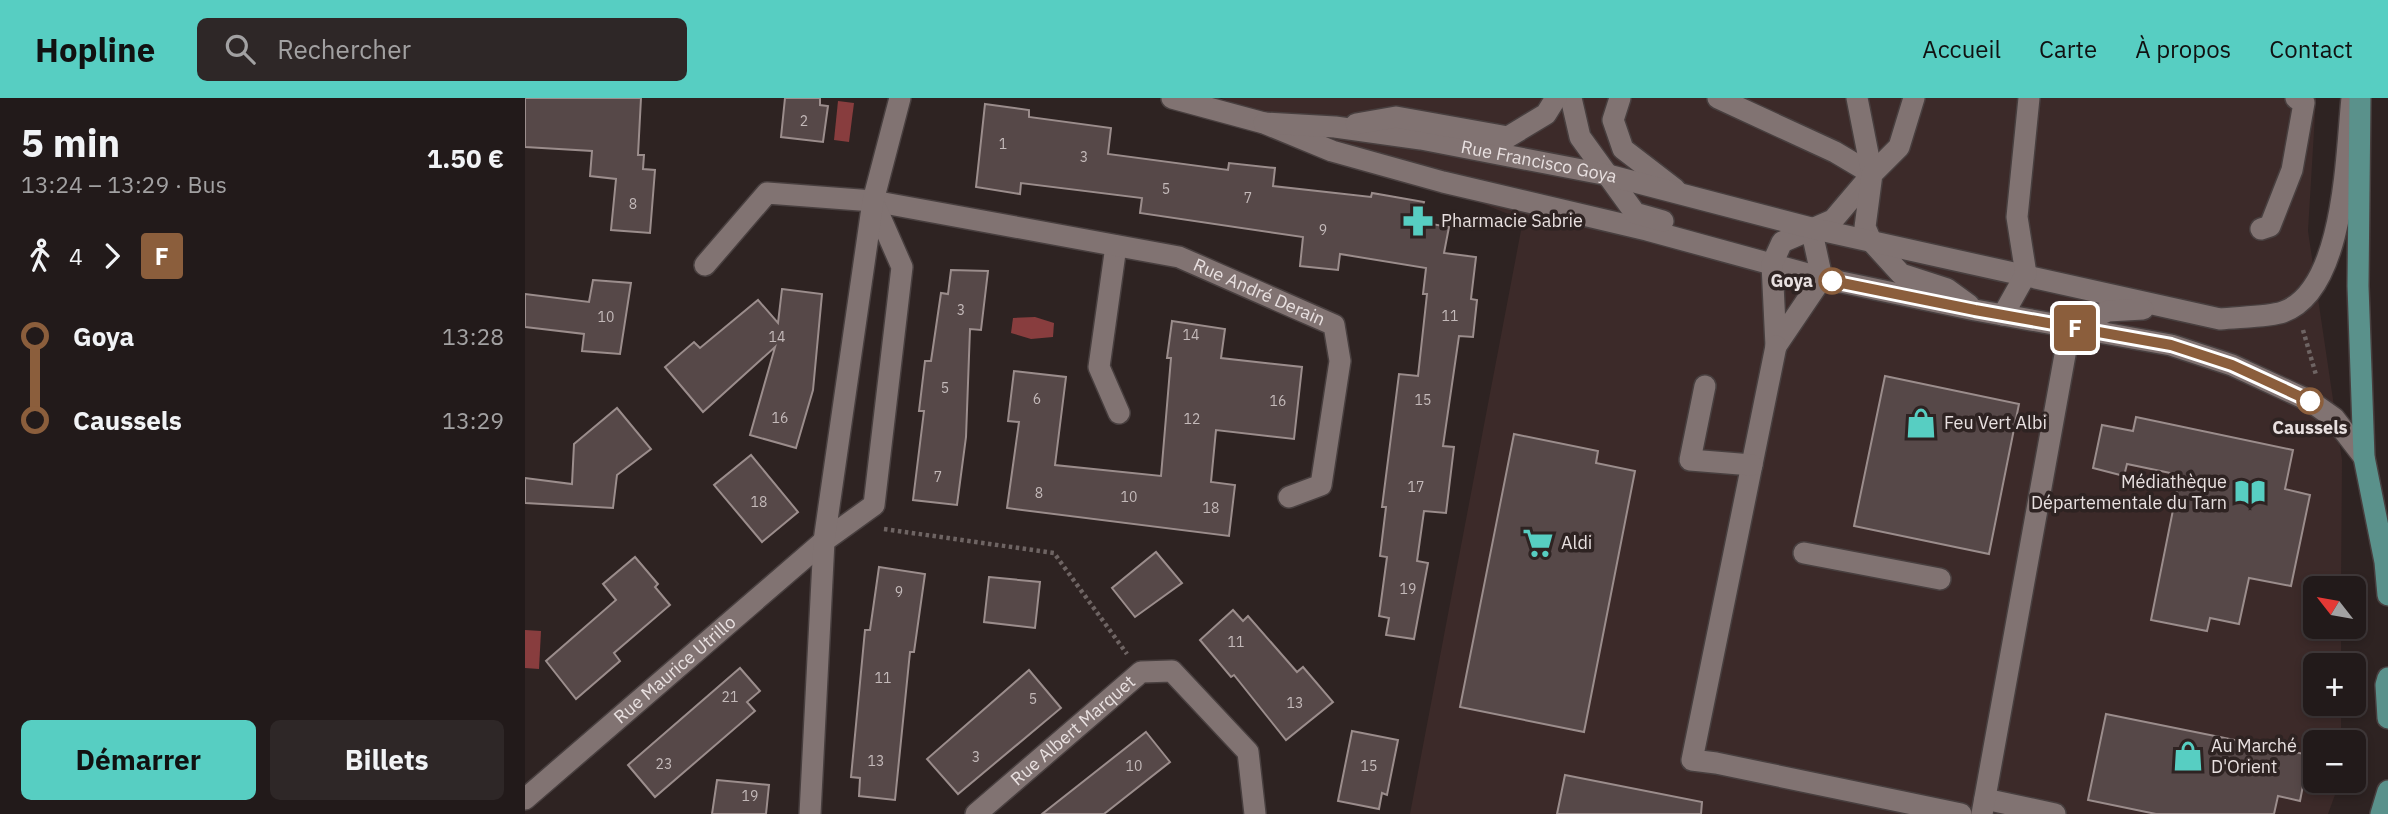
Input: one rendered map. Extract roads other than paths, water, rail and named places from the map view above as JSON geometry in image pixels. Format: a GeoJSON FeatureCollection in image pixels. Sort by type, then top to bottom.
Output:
{"type":"FeatureCollection","features":[{"type":"Feature","properties":{"kind":"main road"},"geometry":{"type":"LineString","coordinates":[[2360,98],[2358,286],[2364,457],[2385,562],[2388,596]]}},
{"type":"Feature","properties":{"kind":"main road"},"geometry":{"type":"LineString","coordinates":[[2388,678],[2388,718]]}},
{"type":"Feature","properties":{"kind":"main road"},"geometry":{"type":"LineString","coordinates":[[2381,814],[2388,791]]}},
{"type":"Feature","properties":{"kind":"street"},"geometry":{"type":"LineString","coordinates":[[810,814],[824,541],[873,201],[899,98]]}},
{"type":"Feature","properties":{"kind":"street"},"geometry":{"type":"LineString","coordinates":[[1335,127],[1396,117],[1509,137],[1546,114],[1556,98]]}},
{"type":"Feature","properties":{"kind":"street"},"geometry":{"type":"LineString","coordinates":[[1571,98],[1580,137],[1635,213],[1684,226],[1707,246]]}},
{"type":"Feature","properties":{"kind":"street"},"geometry":{"type":"LineString","coordinates":[[1620,98],[1613,120],[1623,149],[1682,194]]}},
{"type":"Feature","properties":{"kind":"street"},"geometry":{"type":"LineString","coordinates":[[1718,98],[1835,152],[1872,174]]}},
{"type":"Feature","properties":{"kind":"street"},"geometry":{"type":"LineString","coordinates":[[1857,98],[1872,174],[1865,227],[1871,241],[1901,274],[1947,289],[1975,310]]}},
{"type":"Feature","properties":{"kind":"street"},"geometry":{"type":"LineString","coordinates":[[1915,98],[1899,147],[1833,220],[1782,242],[1772,264],[1776,346],[1692,760],[1728,765],[1961,814]]}},
{"type":"Feature","properties":{"kind":"street"},"geometry":{"type":"LineString","coordinates":[[2003,315],[2026,274],[2017,217],[2029,98]]}},
{"type":"Feature","properties":{"kind":"street"},"geometry":{"type":"LineString","coordinates":[[2261,229],[2270,226],[2292,170],[2304,103],[2295,98]]}},
{"type":"Feature","properties":{"kind":"street","name":"Rue Francisco Goya"},"geometry":{"type":"LineString","coordinates":[[1263,123],[1335,127],[1421,139],[1608,175],[1811,228],[2220,318],[2287,310],[2309,296],[2331,255],[2337,230],[2352,98]]}},
{"type":"Feature","properties":{"kind":"street","name":"Rue Francisco Goya"},"geometry":{"type":"LineString","coordinates":[[1180,99],[1263,123],[1345,155],[1443,182],[1707,246],[1822,278],[1975,310],[2171,345],[2232,365],[2310,401],[2334,418],[2364,457]]}},
{"type":"Feature","properties":{"kind":"street"},"geometry":{"type":"LineString","coordinates":[[705,265],[767,193],[873,201]]}},
{"type":"Feature","properties":{"kind":"street","name":"Rue André Derain"},"geometry":{"type":"LineString","coordinates":[[873,201],[1179,257],[1334,325],[1340,361],[1321,485],[1289,496]]}},
{"type":"Feature","properties":{"kind":"street","name":"Rue Maurice Utrillo"},"geometry":{"type":"LineString","coordinates":[[525,799],[824,541],[874,505],[902,267],[873,201]]}},
{"type":"Feature","properties":{"kind":"street"},"geometry":{"type":"LineString","coordinates":[[1776,346],[1822,278],[1811,228]]}},
{"type":"Feature","properties":{"kind":"street"},"geometry":{"type":"LineString","coordinates":[[1116,246],[1099,367],[1119,413]]}},
{"type":"Feature","properties":{"kind":"street"},"geometry":{"type":"LineString","coordinates":[[2055,814],[1984,808],[2070,327],[2108,311],[2173,308]]}},
{"type":"Feature","properties":{"kind":"street"},"geometry":{"type":"LineString","coordinates":[[1705,386],[1690,460],[1752,466]]}},
{"type":"Feature","properties":{"kind":"street"},"geometry":{"type":"LineString","coordinates":[[1804,553],[1940,579]]}},
{"type":"Feature","properties":{"kind":"street","name":"Rue Albert Marquet"},"geometry":{"type":"LineString","coordinates":[[976,814],[1141,672],[1172,671],[1248,752],[1255,814]]}},
{"type":"Feature","properties":{"kind":"place","name":"Pharmacie Sabrie"},"geometry":{"type":"Point","coordinates":[1418,221]}},
{"type":"Feature","properties":{"kind":"place","name":"Goya"},"geometry":{"type":"Point","coordinates":[1832,281]}},
{"type":"Feature","properties":{"kind":"place","name":"Caussels"},"geometry":{"type":"Point","coordinates":[2310,401]}},
{"type":"Feature","properties":{"kind":"place","name":"Feu Vert Albi"},"geometry":{"type":"Point","coordinates":[1921,423]}},
{"type":"Feature","properties":{"kind":"place","name":"Médiathèque Départementale du Tarn"},"geometry":{"type":"Point","coordinates":[2250,492]}},
{"type":"Feature","properties":{"kind":"place","name":"Aldi"},"geometry":{"type":"Point","coordinates":[1538,543]}},
{"type":"Feature","properties":{"kind":"place","name":"Au Marché D'Orient"},"geometry":{"type":"Point","coordinates":[2188,756]}}]}
